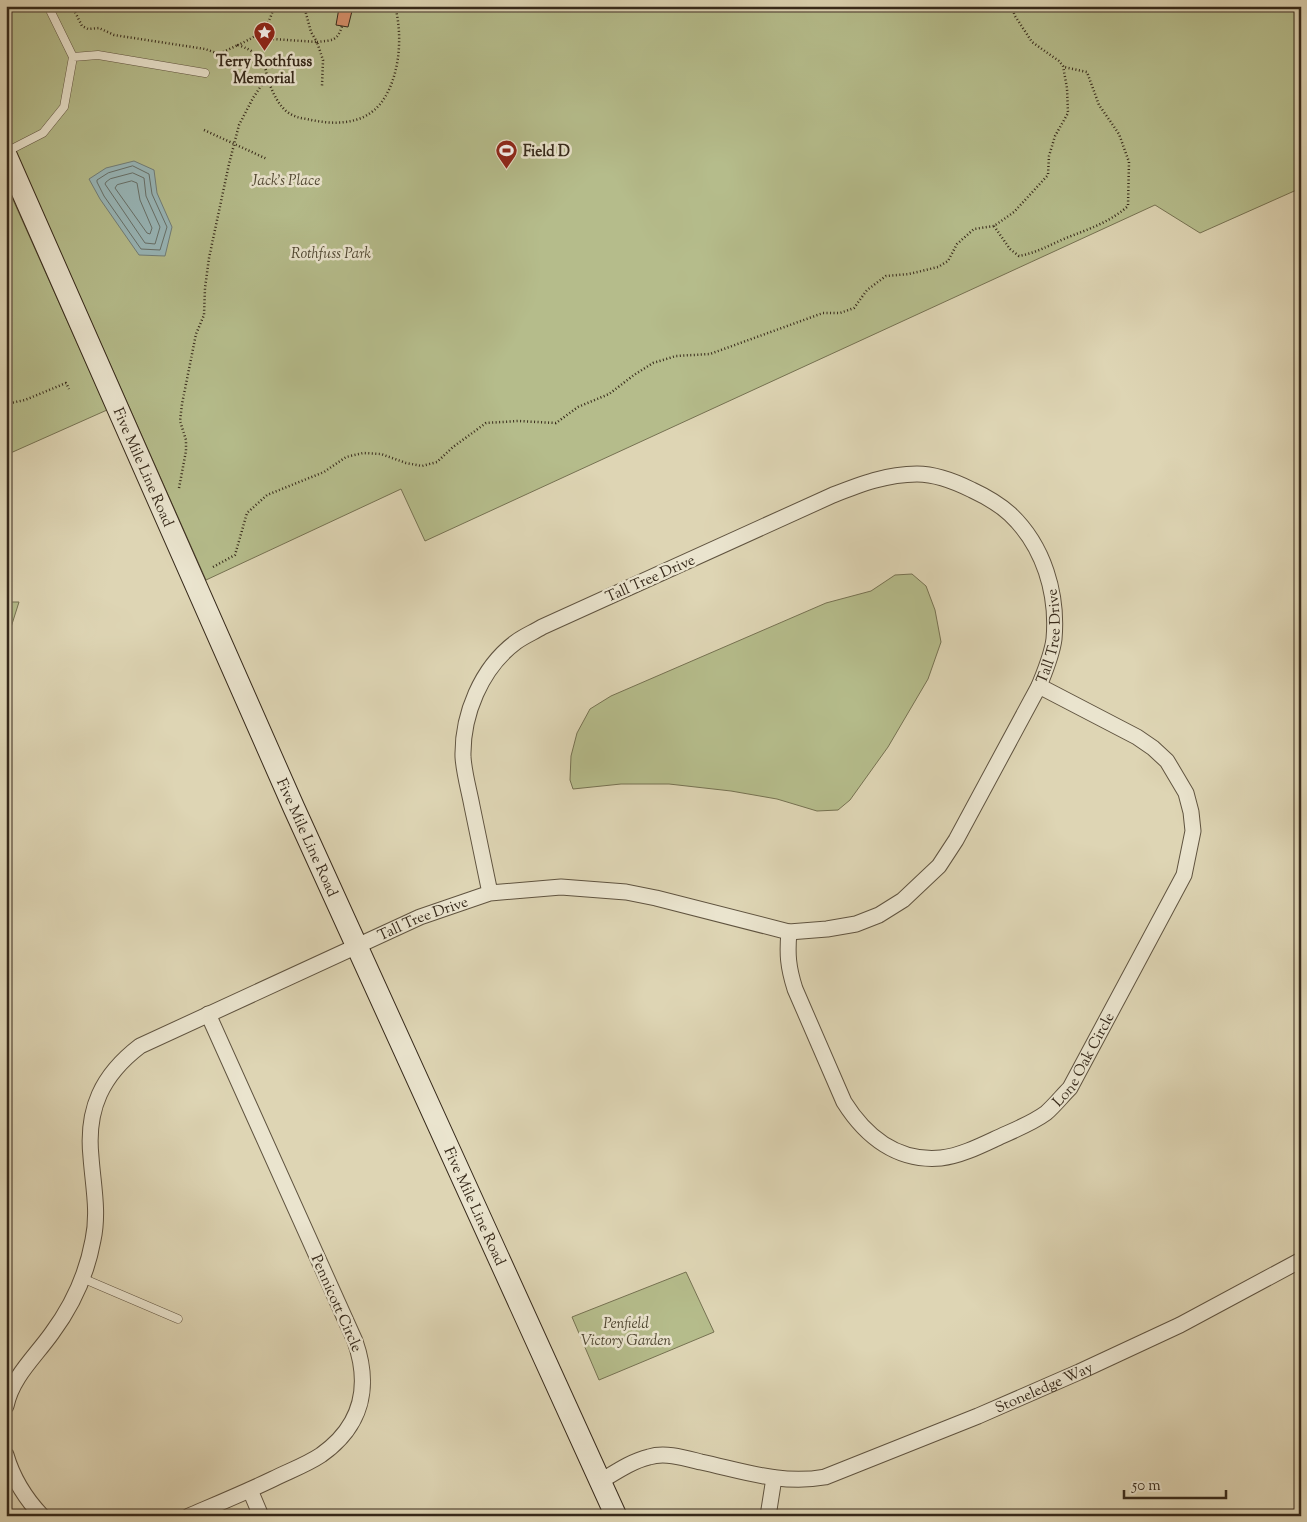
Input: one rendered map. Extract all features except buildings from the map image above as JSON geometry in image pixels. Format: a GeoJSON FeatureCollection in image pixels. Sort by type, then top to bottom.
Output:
{"type":"FeatureCollection","features":[{"type":"Feature","properties":{"kind":"main road","name":"Five Mile Line Road"},"geometry":{"type":"LineString","coordinates":[[6,154],[294,808],[616,1516]]}},
{"type":"Feature","properties":{"kind":"street","name":"Tall Tree Drive"},"geometry":{"type":"LineString","coordinates":[[357,945],[420,917],[490,892],[561,887],[626,892],[789,932],[828,929],[856,924],[879,915],[903,900],[939,866],[956,840],[1040,686],[1048,665],[1054,640],[1054,616],[1052,589],[1043,563],[1030,538],[1010,514],[986,497],[966,487],[944,479],[920,474],[902,474],[862,483],[542,627],[516,642],[498,659],[486,676],[469,713],[464,733],[463,758],[490,892]]}},
{"type":"Feature","properties":{"kind":"street","name":"Lone Oak Circle"},"geometry":{"type":"LineString","coordinates":[[789,932],[787,954],[789,971],[844,1102],[855,1119],[883,1145],[901,1153],[923,1158],[942,1158],[980,1146],[1033,1121],[1055,1104],[1070,1088],[1184,875],[1193,831],[1186,792],[1167,761],[1137,737],[1040,686]]}},
{"type":"Feature","properties":{"kind":"street"},"geometry":{"type":"LineString","coordinates":[[6,1406],[18,1378],[68,1310],[82,1278],[94,1240],[96,1197],[90,1138],[94,1105],[108,1076],[140,1046],[357,945]]}},
{"type":"Feature","properties":{"kind":"street","name":"Pennicott Circle"},"geometry":{"type":"LineString","coordinates":[[190,1516],[308,1462],[336,1443],[348,1428],[357,1412],[361,1399],[363,1372],[355,1341],[208,1014]]}},
{"type":"Feature","properties":{"kind":"street","name":"Stoneledge Way"},"geometry":{"type":"LineString","coordinates":[[601,1481],[632,1463],[650,1456],[666,1455],[791,1481],[825,1477],[978,1416],[1180,1325],[1301,1260]]}},
{"type":"Feature","properties":{"kind":"street"},"geometry":{"type":"LineString","coordinates":[[6,1455],[10,1470],[20,1488],[42,1516]]}},
{"type":"Feature","properties":{"kind":"street"},"geometry":{"type":"LineString","coordinates":[[768,1516],[774,1478]]}},
{"type":"Feature","properties":{"kind":"street"},"geometry":{"type":"LineString","coordinates":[[250,1490],[261,1516]]}},
{"type":"Feature","properties":{"kind":"lane"},"geometry":{"type":"LineString","coordinates":[[6,154],[43,132],[64,107],[73,57],[48,6]]}},
{"type":"Feature","properties":{"kind":"lane"},"geometry":{"type":"LineString","coordinates":[[73,57],[98,55],[205,73]]}},
{"type":"Feature","properties":{"kind":"lane"},"geometry":{"type":"LineString","coordinates":[[82,1278],[178,1319]]}},
{"type":"Feature","properties":{"kind":"path"},"geometry":{"type":"LineString","coordinates":[[72,6],[82,26],[88,29],[98,28],[114,35],[205,49],[219,54],[256,36],[268,25],[274,6]]}},
{"type":"Feature","properties":{"kind":"path"},"geometry":{"type":"LineString","coordinates":[[304,6],[311,32],[317,42],[323,60],[322,86]]}},
{"type":"Feature","properties":{"kind":"path"},"geometry":{"type":"LineString","coordinates":[[238,45],[250,49],[264,61],[267,77],[279,103],[286,111],[294,116],[319,122],[337,124],[354,120],[369,114],[380,104],[390,89],[396,73],[398,43],[395,6]]}},
{"type":"Feature","properties":{"kind":"path"},"geometry":{"type":"LineString","coordinates":[[994,226],[1010,250],[1019,256],[1031,254],[1089,230],[1115,218],[1128,206],[1129,162],[1119,134],[1099,105],[1086,72],[1063,66],[1032,42],[1015,16],[1011,6]]}},
{"type":"Feature","properties":{"kind":"path"},"geometry":{"type":"LineString","coordinates":[[256,36],[260,38],[317,42],[334,40],[339,36],[342,26]]}},
{"type":"Feature","properties":{"kind":"path"},"geometry":{"type":"LineString","coordinates":[[213,567],[235,555],[247,513],[267,495],[324,472],[346,457],[362,453],[381,454],[406,463],[422,466],[436,462],[486,423],[556,423],[578,407],[609,394],[653,363],[676,356],[710,354],[823,313],[840,313],[854,308],[867,290],[886,276],[909,274],[938,267],[948,261],[958,244],[974,229],[994,226],[1014,212],[1048,174],[1049,156],[1055,136],[1068,113],[1067,88],[1063,66]]}},
{"type":"Feature","properties":{"kind":"path"},"geometry":{"type":"LineString","coordinates":[[178,488],[186,451],[186,440],[180,421],[183,396],[196,334],[204,315],[209,258],[239,125],[253,98],[267,77]]}},
{"type":"Feature","properties":{"kind":"path"},"geometry":{"type":"LineString","coordinates":[[204,130],[267,159]]}},
{"type":"Feature","properties":{"kind":"path"},"geometry":{"type":"LineString","coordinates":[[6,404],[25,400],[66,384],[69,389]]}},
{"type":"Feature","properties":{"kind":"green space","name":"Rothfuss Park"},"geometry":{"type":"Polygon","coordinates":[[[6,6],[1301,6],[1301,188],[1200,233],[1155,205],[425,541],[401,489],[206,580],[6,130],[6,6]]]}},
{"type":"Feature","properties":{"kind":"green space"},"geometry":{"type":"Polygon","coordinates":[[[6,184],[107,410],[6,455],[6,184]]]}},
{"type":"Feature","properties":{"kind":"green space"},"geometry":{"type":"Polygon","coordinates":[[[912,574],[926,586],[935,610],[941,642],[928,679],[888,747],[850,800],[838,810],[817,811],[777,799],[731,791],[669,784],[621,784],[573,789],[570,780],[571,756],[577,733],[590,709],[611,696],[826,603],[871,591],[895,575],[912,574]]]}},
{"type":"Feature","properties":{"kind":"green space"},"geometry":{"type":"Polygon","coordinates":[[[6,602],[19,602],[6,643],[6,602]]]}},
{"type":"Feature","properties":{"kind":"green space","name":"Penfield Victory Garden"},"geometry":{"type":"Polygon","coordinates":[[[686,1272],[714,1332],[599,1380],[572,1317],[686,1272]]]}},
{"type":"Feature","properties":{"kind":"water"},"geometry":{"type":"Polygon","coordinates":[[[134,161],[154,170],[157,193],[172,227],[165,256],[139,255],[100,199],[89,179],[106,168],[134,161]]]}},
{"type":"Feature","properties":{"kind":"place","name":"Terry Rothfuss Memorial"},"geometry":{"type":"Point","coordinates":[264,51]}},
{"type":"Feature","properties":{"kind":"place","name":"Field D"},"geometry":{"type":"Point","coordinates":[507,170]}},
{"type":"Feature","properties":{"kind":"park label","name":"Jack's Place"},"geometry":{"type":"Point","coordinates":[286,180]}}]}
